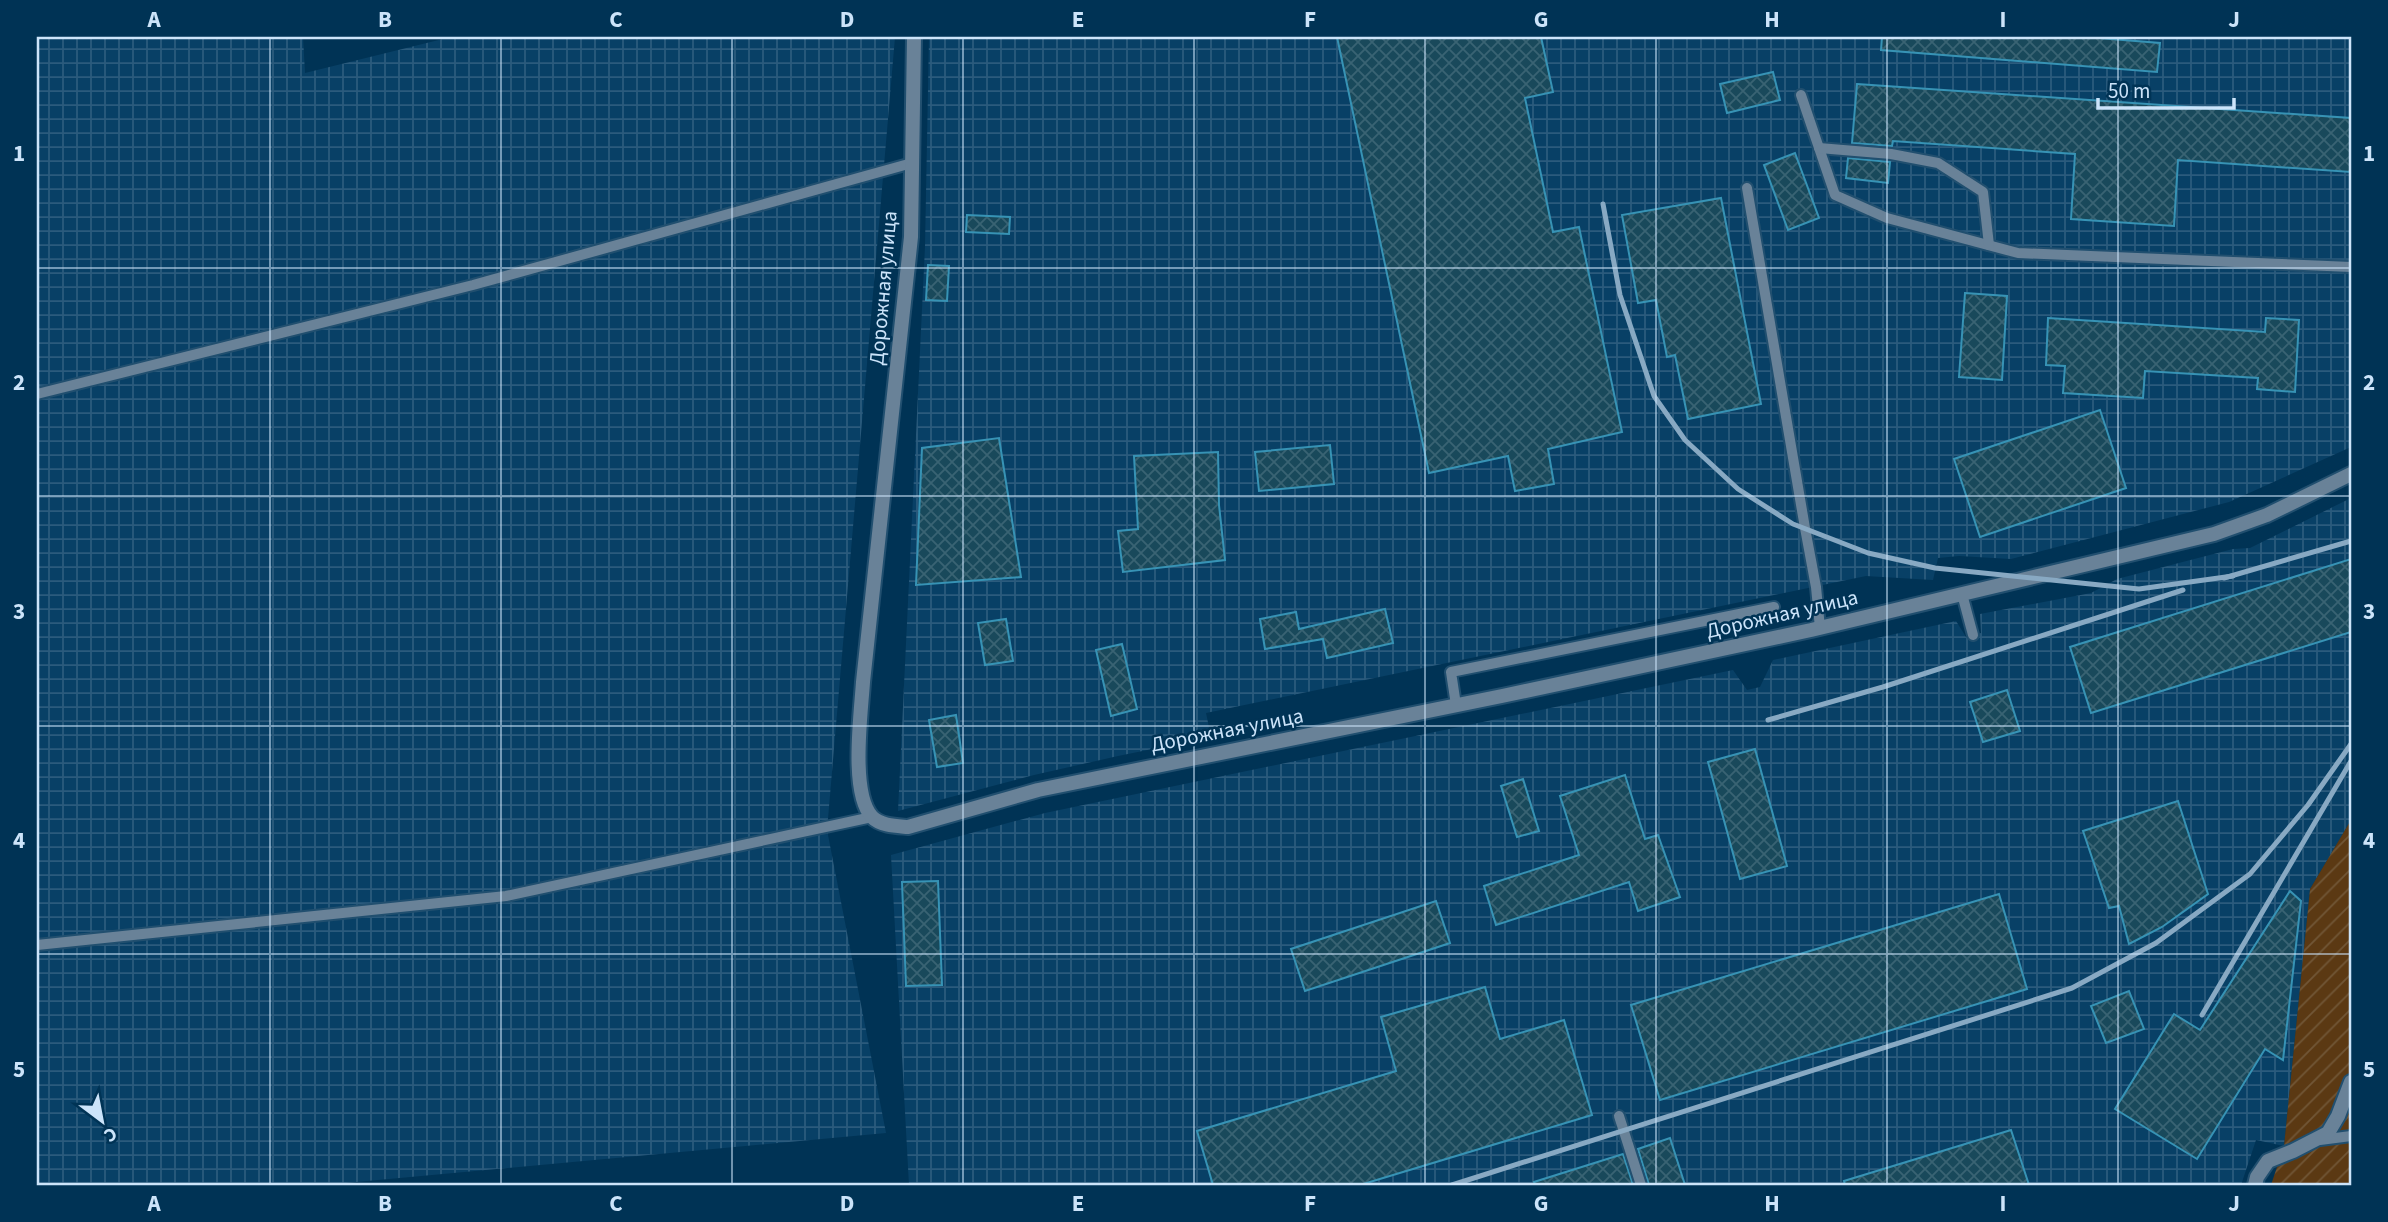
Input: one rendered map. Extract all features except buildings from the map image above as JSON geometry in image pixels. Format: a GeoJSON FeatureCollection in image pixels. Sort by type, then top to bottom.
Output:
{"type":"FeatureCollection","features":[{"type":"Feature","properties":{"kind":"street","name":"Дорожная улица"},"geometry":{"type":"LineString","coordinates":[[914,37],[911,237],[863,682],[860,792],[872,817],[888,826],[908,827],[1038,790],[1821,628],[2214,534],[2267,515],[2351,474]]}},
{"type":"Feature","properties":{"kind":"street"},"geometry":{"type":"LineString","coordinates":[[2255,1185],[2268,1161],[2328,1133],[2338,1116],[2351,1082]]}},
{"type":"Feature","properties":{"kind":"lane"},"geometry":{"type":"LineString","coordinates":[[1801,95],[1835,195],[1887,218],[2018,253],[2351,267]]}},
{"type":"Feature","properties":{"kind":"lane"},"geometry":{"type":"LineString","coordinates":[[1819,148],[1891,154],[1938,163],[1983,192],[1989,245]]}},
{"type":"Feature","properties":{"kind":"lane"},"geometry":{"type":"LineString","coordinates":[[37,394],[473,285],[912,163]]}},
{"type":"Feature","properties":{"kind":"lane"},"geometry":{"type":"LineString","coordinates":[[1747,188],[1821,628]]}},
{"type":"Feature","properties":{"kind":"lane"},"geometry":{"type":"LineString","coordinates":[[1962,594],[1973,635]]}},
{"type":"Feature","properties":{"kind":"lane"},"geometry":{"type":"LineString","coordinates":[[1456,705],[1451,672],[1774,607]]}},
{"type":"Feature","properties":{"kind":"lane"},"geometry":{"type":"LineString","coordinates":[[37,945],[506,896],[872,817]]}},
{"type":"Feature","properties":{"kind":"lane"},"geometry":{"type":"LineString","coordinates":[[1619,1116],[1642,1185]]}},
{"type":"Feature","properties":{"kind":"lane"},"geometry":{"type":"LineString","coordinates":[[2314,1140],[2351,1136]]}},
{"type":"Feature","properties":{"kind":"shaded area"},"geometry":{"type":"Polygon","coordinates":[[[37,37],[303,37],[305,73],[451,37],[895,37],[827,830],[886,1133],[324,1185],[37,1185],[37,37]]]}},
{"type":"Feature","properties":{"kind":"shaded area"},"geometry":{"type":"Polygon","coordinates":[[[929,37],[2351,37],[2351,447],[2229,502],[2011,559],[1959,556],[1938,558],[1933,580],[1866,576],[1206,713],[1211,737],[1034,775],[898,811],[925,247],[929,37]]]}},
{"type":"Feature","properties":{"kind":"shaded area"},"geometry":{"type":"Polygon","coordinates":[[[2351,498],[2351,820],[2310,889],[2284,1146],[2256,1140],[2241,1185],[909,1185],[891,855],[1045,813],[1733,670],[1747,690],[1760,687],[1773,660],[1956,621],[1966,637],[1981,633],[1980,614],[2091,593],[2117,579],[2233,549],[2250,548],[2351,498]]]}},
{"type":"Feature","properties":{"kind":"shaded area"},"geometry":{"type":"Polygon","coordinates":[[[2351,820],[2351,1185],[2271,1185],[2284,1146],[2310,889],[2351,820]]]}},
{"type":"Feature","properties":{"kind":"railway"},"geometry":{"type":"LineString","coordinates":[[1603,204],[1620,295],[1654,396],[1685,440],[1738,489],[1793,524],[1868,553],[1935,568],[2139,589],[2233,576]]}},
{"type":"Feature","properties":{"kind":"railway"},"geometry":{"type":"LineString","coordinates":[[2224,578],[2351,541]]}},
{"type":"Feature","properties":{"kind":"railway"},"geometry":{"type":"LineString","coordinates":[[1768,720],[1883,687],[2183,590]]}},
{"type":"Feature","properties":{"kind":"railway"},"geometry":{"type":"LineString","coordinates":[[1452,1185],[2072,988],[2156,943],[2250,874],[2308,805],[2351,744]]}},
{"type":"Feature","properties":{"kind":"railway"},"geometry":{"type":"LineString","coordinates":[[2202,1015],[2351,761]]}}]}
